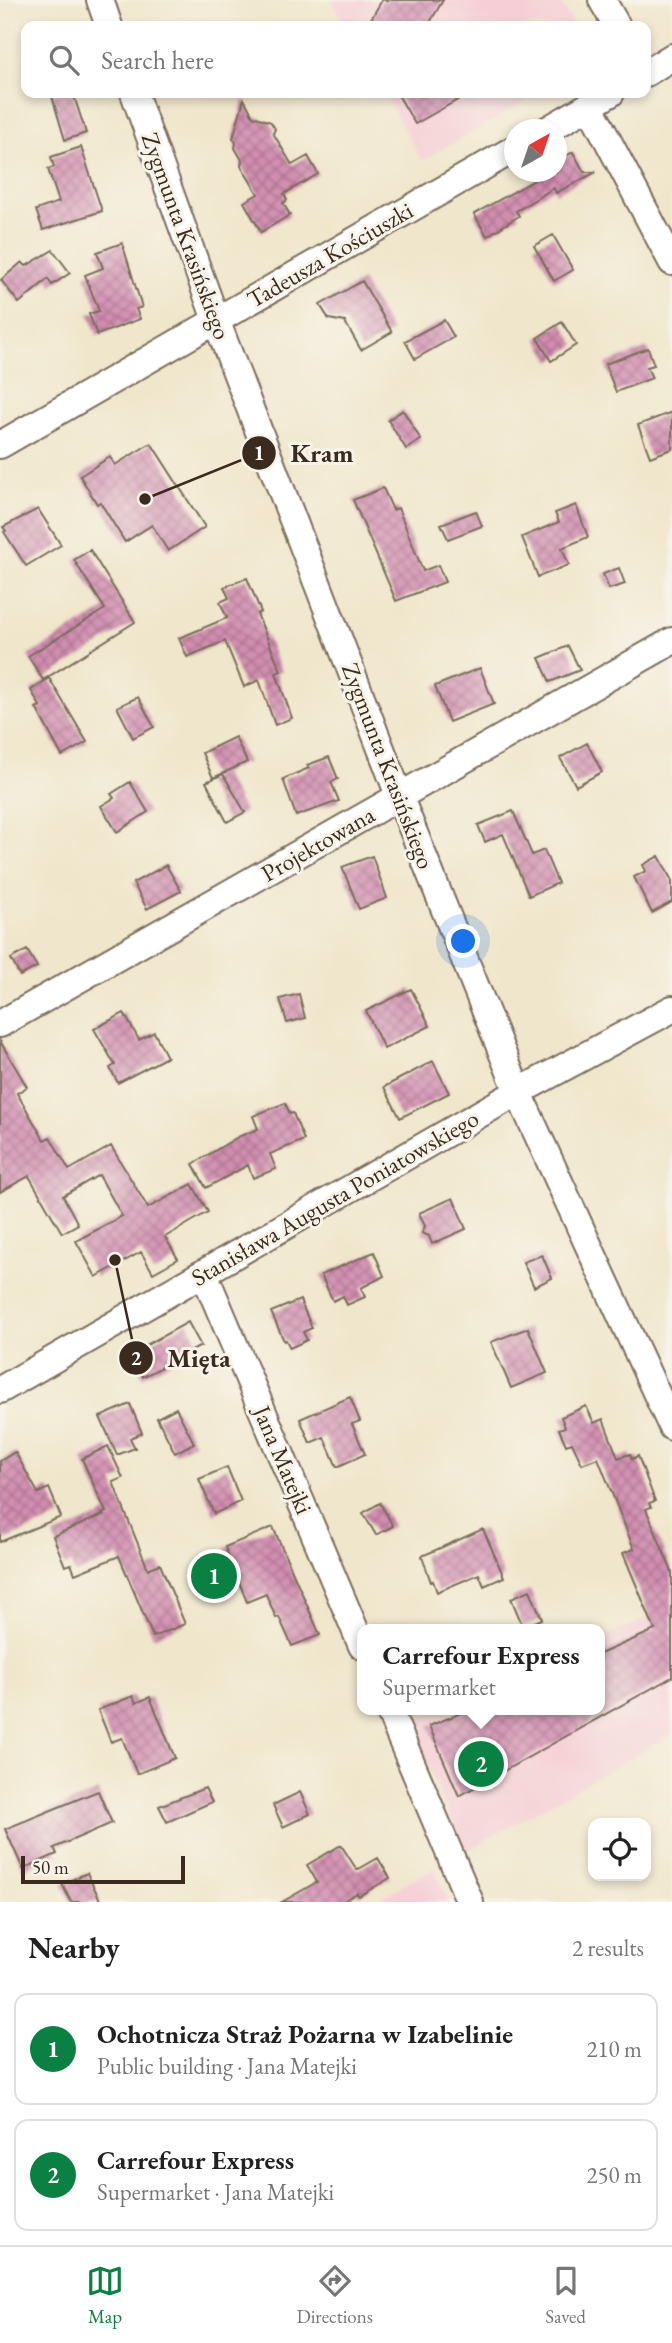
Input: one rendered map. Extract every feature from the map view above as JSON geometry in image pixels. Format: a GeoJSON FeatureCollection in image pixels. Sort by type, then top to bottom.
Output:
{"type":"FeatureCollection","features":[{"type":"Feature","properties":{"kind":"street"},"geometry":{"type":"LineString","coordinates":[[100,0],[107,21]]}},
{"type":"Feature","properties":{"kind":"street"},"geometry":{"type":"LineString","coordinates":[[602,0],[614,21]]}},
{"type":"Feature","properties":{"kind":"street"},"geometry":{"type":"LineString","coordinates":[[651,70],[672,57]]}},
{"type":"Feature","properties":{"kind":"street","name":"Zygmunta Krasińskiego"},"geometry":{"type":"LineString","coordinates":[[136,98],[216,320],[400,798],[518,1092],[672,1427]]}},
{"type":"Feature","properties":{"kind":"street"},"geometry":{"type":"LineString","coordinates":[[566,119],[600,99],[672,262]]}},
{"type":"Feature","properties":{"kind":"street","name":"Tadeusza Kościuszki"},"geometry":{"type":"LineString","coordinates":[[1,441],[504,155]]}},
{"type":"Feature","properties":{"kind":"street","name":"Projektowana"},"geometry":{"type":"LineString","coordinates":[[0,1024],[672,641]]}},
{"type":"Feature","properties":{"kind":"street","name":"Stanisława Augusta Poniatowskiego"},"geometry":{"type":"LineString","coordinates":[[0,1390],[518,1092],[672,1009]]}},
{"type":"Feature","properties":{"kind":"street","name":"Jana Matejki"},"geometry":{"type":"LineString","coordinates":[[204,1273],[357,1634]]}},
{"type":"Feature","properties":{"kind":"street"},"geometry":{"type":"LineString","coordinates":[[391,1715],[470,1902]]}},
{"type":"Feature","properties":{"kind":"shaded area"},"geometry":{"type":"Polygon","coordinates":[[[331,0],[559,0],[572,21],[343,21],[331,0]]]}},
{"type":"Feature","properties":{"kind":"shaded area"},"geometry":{"type":"Polygon","coordinates":[[[387,98],[532,98],[422,161],[387,98]]]}},
{"type":"Feature","properties":{"kind":"shaded area"},"geometry":{"type":"Polygon","coordinates":[[[672,1608],[672,1734],[465,1852],[409,1721],[423,1715],[605,1715],[605,1637],[672,1608]]]}},
{"type":"Feature","properties":{"kind":"shaded area"},"geometry":{"type":"Polygon","coordinates":[[[434,1868],[449,1902],[373,1902],[434,1868]]]}},
{"type":"Feature","properties":{"kind":"building"},"geometry":{"type":"Polygon","coordinates":[[[382,0],[443,0],[431,21],[370,21],[382,0]]]}},
{"type":"Feature","properties":{"kind":"building"},"geometry":{"type":"Polygon","coordinates":[[[52,98],[75,98],[86,133],[65,140],[52,98]]]}},
{"type":"Feature","properties":{"kind":"building"},"geometry":{"type":"Polygon","coordinates":[[[400,98],[461,98],[415,124],[400,98]]]}},
{"type":"Feature","properties":{"kind":"building"},"geometry":{"type":"Polygon","coordinates":[[[244,99],[253,116],[271,122],[275,129],[273,133],[292,165],[308,156],[318,174],[284,194],[287,200],[283,203],[290,215],[261,232],[244,202],[258,194],[241,166],[242,160],[233,138],[244,99]]]}},
{"type":"Feature","properties":{"kind":"building"},"geometry":{"type":"Polygon","coordinates":[[[81,147],[102,211],[43,230],[36,210],[59,202],[48,169],[54,167],[51,157],[81,147]]]}},
{"type":"Feature","properties":{"kind":"building"},"geometry":{"type":"Polygon","coordinates":[[[573,152],[584,172],[596,172],[556,193],[554,188],[516,211],[519,216],[487,236],[474,214],[531,182],[567,182],[567,155],[573,152]]]}},
{"type":"Feature","properties":{"kind":"building"},"geometry":{"type":"Polygon","coordinates":[[[553,235],[573,270],[554,281],[534,246],[553,235]]]}},
{"type":"Feature","properties":{"kind":"building"},"geometry":{"type":"Polygon","coordinates":[[[122,243],[142,307],[136,309],[140,319],[97,335],[89,314],[99,311],[85,275],[103,268],[97,252],[122,243]]]}},
{"type":"Feature","properties":{"kind":"building"},"geometry":{"type":"Polygon","coordinates":[[[53,250],[70,273],[52,285],[48,279],[19,303],[1,280],[22,262],[26,266],[53,250]]]}},
{"type":"Feature","properties":{"kind":"building"},"geometry":{"type":"Polygon","coordinates":[[[362,281],[392,332],[361,350],[345,322],[329,319],[320,305],[362,281]]]}},
{"type":"Feature","properties":{"kind":"building"},"geometry":{"type":"Polygon","coordinates":[[[444,320],[454,337],[415,359],[405,341],[444,320]]]}},
{"type":"Feature","properties":{"kind":"building"},"geometry":{"type":"Polygon","coordinates":[[[562,322],[576,345],[551,361],[537,338],[562,322]]]}},
{"type":"Feature","properties":{"kind":"building"},"geometry":{"type":"Polygon","coordinates":[[[648,348],[654,365],[647,367],[652,378],[616,392],[605,364],[648,348]]]}},
{"type":"Feature","properties":{"kind":"building"},"geometry":{"type":"Polygon","coordinates":[[[403,410],[421,440],[406,449],[388,420],[403,410]]]}},
{"type":"Feature","properties":{"kind":"building"},"geometry":{"type":"Polygon","coordinates":[[[672,412],[672,449],[650,457],[638,425],[672,412]]]}},
{"type":"Feature","properties":{"kind":"building"},"geometry":{"type":"Polygon","coordinates":[[[151,443],[205,527],[168,551],[152,525],[125,542],[80,476],[110,457],[115,465],[151,443]]]}},
{"type":"Feature","properties":{"kind":"building"},"geometry":{"type":"Polygon","coordinates":[[[383,488],[393,510],[398,508],[423,571],[438,565],[445,582],[396,601],[353,500],[383,488]]]}},
{"type":"Feature","properties":{"kind":"building"},"geometry":{"type":"Polygon","coordinates":[[[576,505],[588,537],[562,548],[569,565],[538,577],[522,537],[559,522],[555,513],[576,505]]]}},
{"type":"Feature","properties":{"kind":"building"},"geometry":{"type":"Polygon","coordinates":[[[38,509],[61,545],[26,566],[3,527],[38,509]]]}},
{"type":"Feature","properties":{"kind":"building"},"geometry":{"type":"Polygon","coordinates":[[[476,511],[482,526],[448,539],[441,524],[476,511]]]}},
{"type":"Feature","properties":{"kind":"building"},"geometry":{"type":"Polygon","coordinates":[[[90,550],[135,622],[43,680],[28,656],[105,609],[74,560],[90,550]]]}},
{"type":"Feature","properties":{"kind":"building"},"geometry":{"type":"Polygon","coordinates":[[[619,568],[625,584],[609,589],[603,574],[619,568]]]}},
{"type":"Feature","properties":{"kind":"building"},"geometry":{"type":"Polygon","coordinates":[[[247,578],[261,612],[257,614],[281,671],[276,673],[292,718],[275,725],[259,680],[244,687],[225,641],[187,657],[179,638],[227,618],[220,602],[229,598],[224,587],[247,578]]]}},
{"type":"Feature","properties":{"kind":"building"},"geometry":{"type":"Polygon","coordinates":[[[568,646],[580,670],[550,682],[539,658],[568,646]]]}},
{"type":"Feature","properties":{"kind":"building"},"geometry":{"type":"Polygon","coordinates":[[[480,668],[494,704],[449,722],[435,686],[480,668]]]}},
{"type":"Feature","properties":{"kind":"building"},"geometry":{"type":"Polygon","coordinates":[[[49,678],[87,742],[62,756],[36,708],[40,706],[31,690],[49,678]]]}},
{"type":"Feature","properties":{"kind":"building"},"geometry":{"type":"Polygon","coordinates":[[[138,697],[154,727],[133,738],[117,707],[138,697]]]}},
{"type":"Feature","properties":{"kind":"building"},"geometry":{"type":"Polygon","coordinates":[[[235,737],[247,762],[213,778],[202,753],[235,737]]]}},
{"type":"Feature","properties":{"kind":"building"},"geometry":{"type":"Polygon","coordinates":[[[587,743],[602,772],[576,786],[560,758],[587,743]]]}},
{"type":"Feature","properties":{"kind":"building"},"geometry":{"type":"Polygon","coordinates":[[[329,757],[338,779],[331,782],[339,801],[296,816],[283,779],[309,768],[307,765],[329,757]]]}},
{"type":"Feature","properties":{"kind":"building"},"geometry":{"type":"Polygon","coordinates":[[[223,774],[245,812],[227,822],[206,782],[223,774]]]}},
{"type":"Feature","properties":{"kind":"building"},"geometry":{"type":"Polygon","coordinates":[[[130,782],[148,812],[117,832],[101,806],[114,798],[111,794],[130,782]]]}},
{"type":"Feature","properties":{"kind":"building"},"geometry":{"type":"Polygon","coordinates":[[[513,811],[532,855],[544,850],[558,883],[529,896],[503,834],[485,842],[478,825],[513,811]]]}},
{"type":"Feature","properties":{"kind":"building"},"geometry":{"type":"Polygon","coordinates":[[[372,856],[387,898],[359,909],[342,867],[372,856]]]}},
{"type":"Feature","properties":{"kind":"building"},"geometry":{"type":"Polygon","coordinates":[[[659,856],[672,881],[672,902],[652,913],[634,877],[646,871],[643,865],[659,856]]]}},
{"type":"Feature","properties":{"kind":"building"},"geometry":{"type":"Polygon","coordinates":[[[166,865],[181,891],[147,909],[133,883],[166,865]]]}},
{"type":"Feature","properties":{"kind":"building"},"geometry":{"type":"Polygon","coordinates":[[[27,950],[37,967],[20,976],[11,959],[27,950]]]}},
{"type":"Feature","properties":{"kind":"building"},"geometry":{"type":"Polygon","coordinates":[[[411,989],[430,1026],[384,1049],[366,1011],[411,989]]]}},
{"type":"Feature","properties":{"kind":"building"},"geometry":{"type":"Polygon","coordinates":[[[299,994],[305,1018],[287,1023],[280,999],[299,994]]]}},
{"type":"Feature","properties":{"kind":"building"},"geometry":{"type":"Polygon","coordinates":[[[124,1013],[139,1040],[154,1032],[167,1057],[118,1083],[110,1068],[115,1065],[94,1029],[124,1013]]]}},
{"type":"Feature","properties":{"kind":"building"},"geometry":{"type":"Polygon","coordinates":[[[0,1041],[27,1087],[17,1093],[44,1140],[50,1137],[69,1170],[111,1146],[148,1208],[192,1184],[208,1212],[165,1237],[178,1259],[153,1273],[141,1252],[96,1277],[76,1241],[122,1216],[99,1175],[63,1196],[78,1224],[62,1233],[29,1176],[0,1192],[0,1041]]]}},
{"type":"Feature","properties":{"kind":"building"},"geometry":{"type":"Polygon","coordinates":[[[433,1061],[449,1093],[400,1118],[384,1087],[433,1061]]]}},
{"type":"Feature","properties":{"kind":"building"},"geometry":{"type":"Polygon","coordinates":[[[285,1103],[290,1114],[293,1113],[304,1140],[270,1154],[276,1169],[253,1178],[248,1165],[206,1188],[193,1164],[238,1137],[258,1129],[253,1116],[285,1103]]]}},
{"type":"Feature","properties":{"kind":"building"},"geometry":{"type":"Polygon","coordinates":[[[453,1198],[466,1229],[432,1244],[429,1236],[422,1233],[425,1226],[419,1213],[453,1198]]]}},
{"type":"Feature","properties":{"kind":"building"},"geometry":{"type":"Polygon","coordinates":[[[374,1252],[384,1276],[361,1288],[365,1297],[347,1305],[343,1296],[333,1301],[321,1275],[374,1252]]]}},
{"type":"Feature","properties":{"kind":"building"},"geometry":{"type":"Polygon","coordinates":[[[542,1255],[552,1278],[534,1287],[523,1262],[542,1255]]]}},
{"type":"Feature","properties":{"kind":"building"},"geometry":{"type":"Polygon","coordinates":[[[300,1300],[312,1328],[303,1332],[307,1340],[290,1348],[271,1312],[300,1300]]]}},
{"type":"Feature","properties":{"kind":"building"},"geometry":{"type":"Polygon","coordinates":[[[188,1322],[201,1346],[143,1377],[130,1354],[188,1322]]]}},
{"type":"Feature","properties":{"kind":"building"},"geometry":{"type":"Polygon","coordinates":[[[528,1328],[547,1373],[511,1388],[491,1342],[528,1328]]]}},
{"type":"Feature","properties":{"kind":"building"},"geometry":{"type":"Polygon","coordinates":[[[350,1397],[360,1421],[352,1424],[365,1454],[337,1467],[324,1437],[310,1443],[300,1419],[350,1397]]]}},
{"type":"Feature","properties":{"kind":"building"},"geometry":{"type":"Polygon","coordinates":[[[130,1404],[142,1433],[130,1438],[135,1448],[117,1455],[100,1417],[130,1404]]]}},
{"type":"Feature","properties":{"kind":"building"},"geometry":{"type":"Polygon","coordinates":[[[586,1406],[594,1423],[603,1419],[618,1458],[630,1454],[632,1459],[638,1456],[655,1501],[649,1503],[651,1507],[646,1509],[672,1572],[672,1677],[605,1714],[605,1652],[655,1630],[623,1553],[634,1549],[598,1458],[582,1464],[572,1443],[566,1445],[559,1429],[565,1427],[561,1417],[586,1406]]]}},
{"type":"Feature","properties":{"kind":"building"},"geometry":{"type":"Polygon","coordinates":[[[176,1408],[194,1443],[175,1453],[157,1418],[176,1408]]]}},
{"type":"Feature","properties":{"kind":"building"},"geometry":{"type":"Polygon","coordinates":[[[108,1446],[123,1478],[113,1482],[148,1569],[160,1564],[185,1624],[153,1637],[119,1556],[75,1574],[71,1564],[65,1566],[53,1536],[106,1512],[82,1459],[108,1446]]]}},
{"type":"Feature","properties":{"kind":"building"},"geometry":{"type":"Polygon","coordinates":[[[15,1452],[38,1493],[49,1488],[61,1517],[0,1542],[0,1461],[15,1452]]]}},
{"type":"Feature","properties":{"kind":"building"},"geometry":{"type":"Polygon","coordinates":[[[227,1467],[241,1501],[214,1514],[199,1479],[227,1467]]]}},
{"type":"Feature","properties":{"kind":"building"},"geometry":{"type":"Polygon","coordinates":[[[380,1503],[393,1526],[376,1535],[363,1513],[380,1503]]]}},
{"type":"Feature","properties":{"kind":"building"},"geometry":{"type":"Polygon","coordinates":[[[273,1527],[320,1635],[292,1646],[266,1594],[247,1602],[225,1547],[273,1527]]]}},
{"type":"Feature","properties":{"kind":"building"},"geometry":{"type":"Polygon","coordinates":[[[483,1529],[504,1577],[484,1586],[479,1574],[437,1592],[422,1556],[483,1529]]]}},
{"type":"Feature","properties":{"kind":"building"},"geometry":{"type":"Polygon","coordinates":[[[530,1590],[542,1619],[522,1624],[511,1598],[530,1590]]]}},
{"type":"Feature","properties":{"kind":"building"},"geometry":{"type":"Polygon","coordinates":[[[133,1696],[136,1703],[150,1697],[175,1758],[137,1774],[122,1738],[111,1742],[98,1710],[133,1696]]]}},
{"type":"Feature","properties":{"kind":"building"},"geometry":{"type":"Polygon","coordinates":[[[456,1715],[604,1715],[459,1796],[429,1726],[456,1715]]]}},
{"type":"Feature","properties":{"kind":"building"},"geometry":{"type":"Polygon","coordinates":[[[205,1788],[212,1802],[167,1822],[159,1806],[205,1788]]]}},
{"type":"Feature","properties":{"kind":"building"},"geometry":{"type":"Polygon","coordinates":[[[98,1791],[112,1823],[54,1848],[57,1854],[23,1869],[5,1829],[98,1791]]]}},
{"type":"Feature","properties":{"kind":"building"},"geometry":{"type":"Polygon","coordinates":[[[300,1792],[310,1814],[283,1827],[273,1805],[300,1792]]]}},
{"type":"Feature","properties":{"kind":"building"},"geometry":{"type":"Polygon","coordinates":[[[341,1845],[357,1870],[378,1858],[390,1878],[359,1896],[357,1893],[341,1902],[282,1902],[317,1882],[307,1865],[341,1845]]]}},
{"type":"Feature","properties":{"kind":"building"},"geometry":{"type":"Polygon","coordinates":[[[87,1873],[101,1902],[71,1902],[62,1884],[87,1873]]]}},
{"type":"Feature","properties":{"kind":"place","name":"Kram"},"geometry":{"type":"Point","coordinates":[145,499]}},
{"type":"Feature","properties":{"kind":"place","name":"Mięta"},"geometry":{"type":"Point","coordinates":[115,1260]}},
{"type":"Feature","properties":{"kind":"place","name":"Ochotnicza Straż Pożarna w Izabelinie"},"geometry":{"type":"Point","coordinates":[214,1576]}},
{"type":"Feature","properties":{"kind":"place","name":"Carrefour Express"},"geometry":{"type":"Point","coordinates":[481,1764]}}]}
